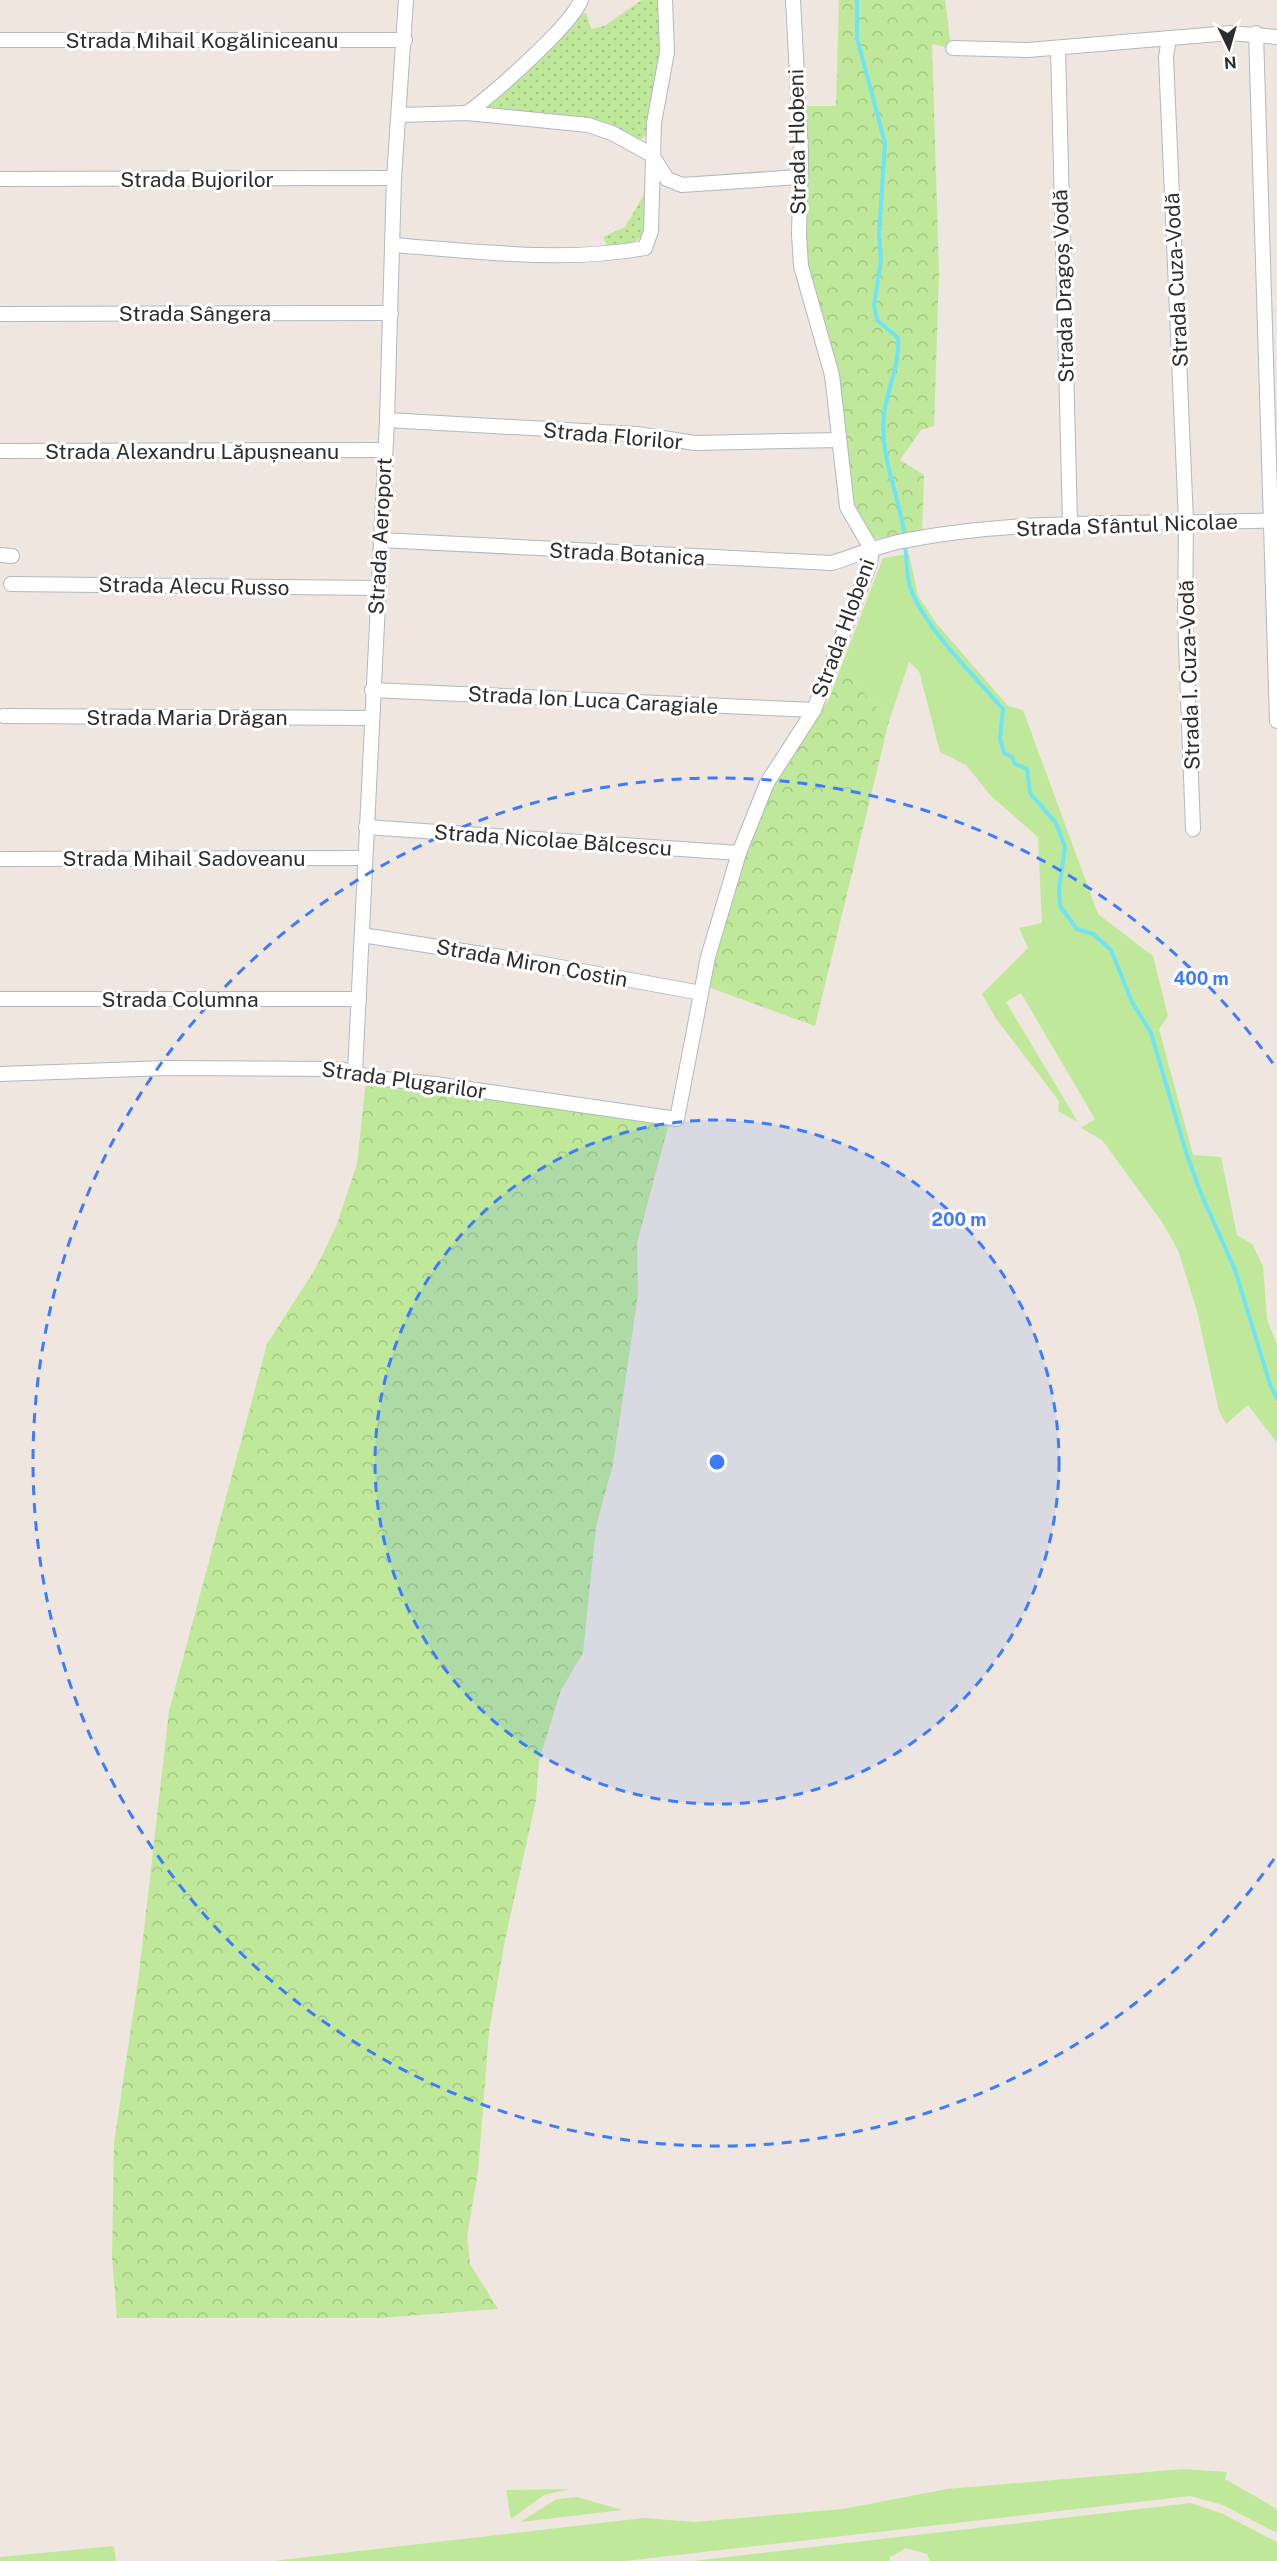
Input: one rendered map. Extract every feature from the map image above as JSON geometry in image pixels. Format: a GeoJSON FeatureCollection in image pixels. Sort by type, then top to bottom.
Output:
{"type":"FeatureCollection","features":[{"type":"Feature","properties":{"kind":"street","name":"Strada Aeroport"},"geometry":{"type":"LineString","coordinates":[[355,1072],[370,718],[387,420],[394,178],[406,0]]}},
{"type":"Feature","properties":{"kind":"street"},"geometry":{"type":"LineString","coordinates":[[467,113],[492,95],[570,18],[581,0]]}},
{"type":"Feature","properties":{"kind":"street"},"geometry":{"type":"LineString","coordinates":[[392,245],[583,255],[645,248],[649,241],[652,218],[654,123],[667,52],[665,0]]}},
{"type":"Feature","properties":{"kind":"street","name":"Strada Hlobeni"},"geometry":{"type":"LineString","coordinates":[[701,993],[708,957],[739,853],[767,783],[814,710],[870,563],[872,550],[847,507],[832,375],[801,266],[800,121],[793,0]]}},
{"type":"Feature","properties":{"kind":"street"},"geometry":{"type":"LineString","coordinates":[[1256,33],[1275,520],[1277,721]]}},
{"type":"Feature","properties":{"kind":"street"},"geometry":{"type":"LineString","coordinates":[[953,48],[1058,49],[1169,38],[1256,33],[1277,37]]}},
{"type":"Feature","properties":{"kind":"street","name":"Strada Cuza-Vodă"},"geometry":{"type":"LineString","coordinates":[[1169,38],[1166,57],[1186,521]]}},
{"type":"Feature","properties":{"kind":"street","name":"Strada Mihail Kogăliniceanu"},"geometry":{"type":"LineString","coordinates":[[0,40],[405,40]]}},
{"type":"Feature","properties":{"kind":"street","name":"Strada Dragoș Vodă"},"geometry":{"type":"LineString","coordinates":[[1058,49],[1070,522]]}},
{"type":"Feature","properties":{"kind":"street"},"geometry":{"type":"LineString","coordinates":[[399,115],[467,113],[527,117],[588,125],[612,133],[652,155],[666,179],[682,185],[799,177]]}},
{"type":"Feature","properties":{"kind":"street","name":"Strada Bujorilor"},"geometry":{"type":"LineString","coordinates":[[0,178],[394,178]]}},
{"type":"Feature","properties":{"kind":"street","name":"Strada Sângera"},"geometry":{"type":"LineString","coordinates":[[0,314],[391,313]]}},
{"type":"Feature","properties":{"kind":"street","name":"Strada Florilor"},"geometry":{"type":"LineString","coordinates":[[387,420],[637,434],[695,443],[839,440]]}},
{"type":"Feature","properties":{"kind":"street","name":"Strada Alexandru Lăpușneanu"},"geometry":{"type":"LineString","coordinates":[[0,451],[384,450]]}},
{"type":"Feature","properties":{"kind":"street","name":"Strada Sfântul Nicolae"},"geometry":{"type":"LineString","coordinates":[[872,550],[898,542],[1070,522],[1275,520]]}},
{"type":"Feature","properties":{"kind":"street","name":"Strada I. Cuza-Vodă"},"geometry":{"type":"LineString","coordinates":[[1186,521],[1185,618],[1193,829]]}},
{"type":"Feature","properties":{"kind":"street","name":"Strada Botanica"},"geometry":{"type":"LineString","coordinates":[[380,540],[832,563],[872,550]]}},
{"type":"Feature","properties":{"kind":"street","name":"Strada Alecu Russo"},"geometry":{"type":"LineString","coordinates":[[10,584],[378,588]]}},
{"type":"Feature","properties":{"kind":"street","name":"Strada Ion Luca Caragiale"},"geometry":{"type":"LineString","coordinates":[[372,690],[814,710]]}},
{"type":"Feature","properties":{"kind":"street","name":"Strada Maria Drăgan"},"geometry":{"type":"LineString","coordinates":[[3,721],[370,718]]}},
{"type":"Feature","properties":{"kind":"street","name":"Strada Nicolae Bălcescu"},"geometry":{"type":"LineString","coordinates":[[366,827],[739,853]]}},
{"type":"Feature","properties":{"kind":"street","name":"Strada Mihail Sadoveanu"},"geometry":{"type":"LineString","coordinates":[[2,859],[365,858]]}},
{"type":"Feature","properties":{"kind":"street","name":"Strada Miron Costin"},"geometry":{"type":"LineString","coordinates":[[362,935],[533,962],[701,993]]}},
{"type":"Feature","properties":{"kind":"street","name":"Strada Plugarilor"},"geometry":{"type":"LineString","coordinates":[[0,1074],[240,1067],[340,1068],[374,1078],[435,1084],[677,1119],[701,993]]}},
{"type":"Feature","properties":{"kind":"street","name":"Strada Columna"},"geometry":{"type":"LineString","coordinates":[[0,999],[359,999]]}},
{"type":"Feature","properties":{"kind":"green space"},"geometry":{"type":"Polygon","coordinates":[[[642,0],[660,0],[663,56],[649,133],[638,141],[479,110],[575,17],[586,13],[591,29],[604,26],[642,0]]]}},
{"type":"Feature","properties":{"kind":"green space"},"geometry":{"type":"Polygon","coordinates":[[[839,0],[945,0],[950,40],[945,47],[932,44],[939,273],[934,426],[921,430],[900,460],[924,475],[922,532],[873,539],[855,511],[850,496],[840,383],[806,256],[807,106],[836,106],[839,0]]]}},
{"type":"Feature","properties":{"kind":"green space"},"geometry":{"type":"Polygon","coordinates":[[[645,193],[649,194],[646,233],[625,249],[609,250],[603,237],[625,227],[645,193]]]}},
{"type":"Feature","properties":{"kind":"green space"},"geometry":{"type":"Polygon","coordinates":[[[909,554],[918,596],[937,624],[1008,706],[1023,710],[1098,914],[1153,956],[1168,1016],[1159,1029],[1193,1155],[1221,1157],[1237,1235],[1252,1244],[1263,1266],[1267,1319],[1277,1345],[1277,1443],[1248,1405],[1226,1424],[1219,1411],[1197,1311],[1178,1250],[1162,1222],[1102,1140],[1081,1128],[1095,1119],[1021,993],[1006,1002],[1078,1122],[1058,1111],[1059,1101],[997,1020],[982,994],[1028,948],[1019,928],[1042,923],[1038,837],[991,796],[966,765],[940,752],[919,671],[909,662],[889,721],[841,667],[883,558],[909,554]]]}},
{"type":"Feature","properties":{"kind":"green space"},"geometry":{"type":"Polygon","coordinates":[[[841,667],[889,721],[815,1026],[708,987],[742,857],[771,782],[829,699],[841,667]]]}},
{"type":"Feature","properties":{"kind":"green space"},"geometry":{"type":"Polygon","coordinates":[[[366,1079],[669,1123],[637,1243],[638,1294],[613,1464],[596,1527],[583,1653],[561,1690],[539,1761],[536,1800],[505,1940],[489,2031],[478,2172],[467,2236],[470,2264],[498,2309],[380,2318],[117,2318],[112,2257],[114,2143],[139,1974],[169,1711],[267,1344],[317,1266],[337,1224],[357,1164],[366,1079]]]}},
{"type":"Feature","properties":{"kind":"green space"},"geometry":{"type":"Polygon","coordinates":[[[1183,2469],[1227,2472],[1225,2479],[1277,2509],[1277,2533],[1223,2505],[1190,2496],[626,2561],[273,2561],[644,2518],[695,2522],[843,2509],[947,2489],[1183,2469]]]}},
{"type":"Feature","properties":{"kind":"green space"},"geometry":{"type":"Polygon","coordinates":[[[571,2489],[544,2495],[511,2519],[506,2490],[571,2489]]]}},
{"type":"Feature","properties":{"kind":"green space"},"geometry":{"type":"Polygon","coordinates":[[[577,2497],[622,2510],[520,2522],[557,2499],[577,2497]]]}},
{"type":"Feature","properties":{"kind":"green space"},"geometry":{"type":"Polygon","coordinates":[[[1191,2503],[1223,2514],[1277,2542],[1277,2561],[930,2561],[927,2554],[906,2548],[890,2557],[889,2561],[693,2561],[1191,2503]]]}},
{"type":"Feature","properties":{"kind":"green space"},"geometry":{"type":"Polygon","coordinates":[[[114,2546],[116,2561],[0,2561],[0,2557],[114,2546]]]}},
{"type":"Feature","properties":{"kind":"waterway"},"geometry":{"type":"LineString","coordinates":[[857,0],[857,38],[885,143],[879,235],[881,260],[874,305],[877,320],[898,338],[897,358],[884,415],[883,431],[887,461],[905,538]]}},
{"type":"Feature","properties":{"kind":"waterway"},"geometry":{"type":"LineString","coordinates":[[905,545],[910,587],[917,603],[951,651],[1003,709],[1000,739],[1004,753],[1012,757],[1015,764],[1027,769],[1030,793],[1056,823],[1065,847],[1059,889],[1060,906],[1077,929],[1093,934],[1111,950],[1132,1002],[1151,1033],[1186,1152],[1200,1191],[1235,1270],[1270,1384],[1277,1399]]}}]}
